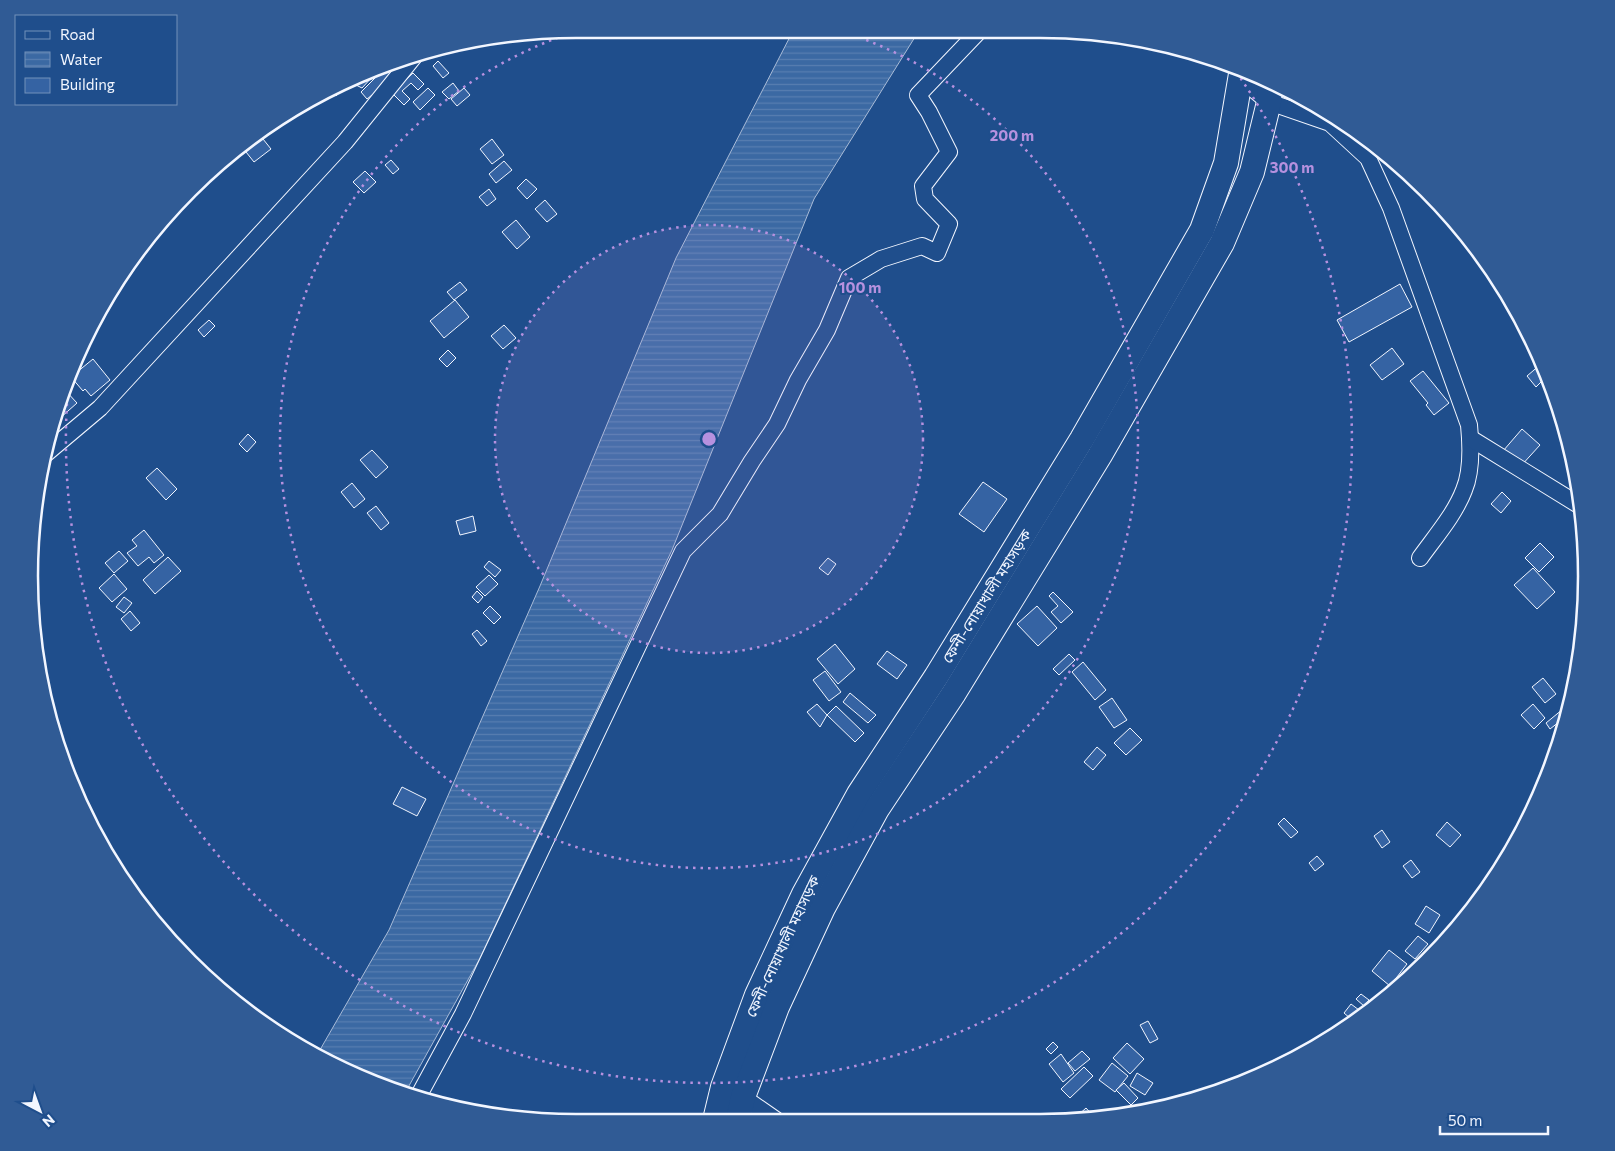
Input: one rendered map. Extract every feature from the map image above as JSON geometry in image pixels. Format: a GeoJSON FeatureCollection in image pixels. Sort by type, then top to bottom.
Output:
{"type":"FeatureCollection","features":[{"type":"Feature","properties":{"kind":"highway","name":"ফেনী-নোয়াখালী মহাসড়ক"},"geometry":{"type":"LineString","coordinates":[[717,1114],[728,1075],[757,995],[804,894],[859,794],[936,677],[1082,439],[1202,230],[1226,162],[1242,77]]}},
{"type":"Feature","properties":{"kind":"highway","name":"ফেনী-নোয়াখালী মহাসড়ক"},"geometry":{"type":"LineString","coordinates":[[739,1114],[743,1097],[777,1007],[823,908],[873,818],[954,693],[1100,454],[1222,244],[1252,172],[1269,92]]}},
{"type":"Feature","properties":{"kind":"street"},"geometry":{"type":"LineString","coordinates":[[421,1091],[463,1014],[683,551],[720,514],[777,424],[798,380],[827,330],[849,278],[881,259],[922,246],[937,253],[949,224],[925,199],[923,186],[949,152],[929,112],[918,95],[972,38]]}},
{"type":"Feature","properties":{"kind":"street"},"geometry":{"type":"LineString","coordinates":[[53,447],[100,408],[345,142],[407,65]]}},
{"type":"Feature","properties":{"kind":"street"},"geometry":{"type":"LineString","coordinates":[[1255,83],[1269,92],[1330,123]]}},
{"type":"Feature","properties":{"kind":"street"},"geometry":{"type":"LineString","coordinates":[[1330,123],[1368,158],[1391,208],[1466,416],[1470,438],[1470,460],[1464,489],[1444,526],[1420,558]]}},
{"type":"Feature","properties":{"kind":"street"},"geometry":{"type":"LineString","coordinates":[[1470,438],[1572,501]]}},
{"type":"Feature","properties":{"kind":"street"},"geometry":{"type":"LineString","coordinates":[[728,1075],[743,1097],[767,1114]]}},
{"type":"Feature","properties":{"kind":"water"},"geometry":{"type":"Polygon","coordinates":[[[789,38],[914,38],[814,199],[672,550],[479,960],[409,1087],[403,1085],[370,1073],[321,1049],[389,930],[540,586],[676,258],[789,38]]]}},
{"type":"Feature","properties":{"kind":"building"},"geometry":{"type":"Polygon","coordinates":[[[438,61],[449,73],[443,78],[433,66],[438,61]]]}},
{"type":"Feature","properties":{"kind":"building"},"geometry":{"type":"Polygon","coordinates":[[[392,70],[397,75],[367,99],[361,92],[378,75],[392,70]]]}},
{"type":"Feature","properties":{"kind":"building"},"geometry":{"type":"Polygon","coordinates":[[[413,73],[424,84],[418,90],[411,83],[402,91],[410,99],[404,105],[392,93],[413,73]]]}},
{"type":"Feature","properties":{"kind":"building"},"geometry":{"type":"Polygon","coordinates":[[[372,77],[362,88],[356,84],[372,77]]]}},
{"type":"Feature","properties":{"kind":"building"},"geometry":{"type":"Polygon","coordinates":[[[453,83],[459,91],[449,99],[442,92],[453,83]]]}},
{"type":"Feature","properties":{"kind":"building"},"geometry":{"type":"Polygon","coordinates":[[[428,88],[435,95],[420,110],[413,102],[428,88]]]}},
{"type":"Feature","properties":{"kind":"building"},"geometry":{"type":"Polygon","coordinates":[[[464,88],[470,95],[457,106],[451,99],[464,88]]]}},
{"type":"Feature","properties":{"kind":"building"},"geometry":{"type":"Polygon","coordinates":[[[263,138],[271,149],[254,162],[245,151],[263,138]]]}},
{"type":"Feature","properties":{"kind":"building"},"geometry":{"type":"Polygon","coordinates":[[[492,139],[504,155],[492,164],[480,149],[492,139]]]}},
{"type":"Feature","properties":{"kind":"building"},"geometry":{"type":"Polygon","coordinates":[[[391,160],[399,169],[393,174],[385,165],[391,160]]]}},
{"type":"Feature","properties":{"kind":"building"},"geometry":{"type":"Polygon","coordinates":[[[504,161],[512,170],[496,183],[489,174],[504,161]]]}},
{"type":"Feature","properties":{"kind":"building"},"geometry":{"type":"Polygon","coordinates":[[[365,171],[376,182],[364,193],[353,182],[365,171]]]}},
{"type":"Feature","properties":{"kind":"building"},"geometry":{"type":"Polygon","coordinates":[[[526,179],[537,189],[527,199],[517,188],[526,179]]]}},
{"type":"Feature","properties":{"kind":"building"},"geometry":{"type":"Polygon","coordinates":[[[489,189],[496,199],[487,206],[479,197],[489,189]]]}},
{"type":"Feature","properties":{"kind":"building"},"geometry":{"type":"Polygon","coordinates":[[[545,200],[557,214],[547,222],[535,209],[545,200]]]}},
{"type":"Feature","properties":{"kind":"building"},"geometry":{"type":"Polygon","coordinates":[[[516,220],[530,237],[517,249],[502,232],[516,220]]]}},
{"type":"Feature","properties":{"kind":"building"},"geometry":{"type":"Polygon","coordinates":[[[460,282],[467,290],[454,300],[447,292],[460,282]]]}},
{"type":"Feature","properties":{"kind":"building"},"geometry":{"type":"Polygon","coordinates":[[[1400,284],[1412,307],[1349,342],[1337,320],[1400,284]]]}},
{"type":"Feature","properties":{"kind":"building"},"geometry":{"type":"Polygon","coordinates":[[[455,300],[469,317],[444,338],[430,321],[455,300]]]}},
{"type":"Feature","properties":{"kind":"building"},"geometry":{"type":"Polygon","coordinates":[[[209,320],[215,326],[204,337],[198,330],[209,320]]]}},
{"type":"Feature","properties":{"kind":"building"},"geometry":{"type":"Polygon","coordinates":[[[504,325],[516,338],[503,349],[491,336],[504,325]]]}},
{"type":"Feature","properties":{"kind":"building"},"geometry":{"type":"Polygon","coordinates":[[[1392,348],[1404,364],[1382,380],[1370,365],[1392,348]]]}},
{"type":"Feature","properties":{"kind":"building"},"geometry":{"type":"Polygon","coordinates":[[[448,350],[456,358],[447,367],[439,359],[448,350]]]}},
{"type":"Feature","properties":{"kind":"building"},"geometry":{"type":"Polygon","coordinates":[[[93,359],[110,380],[91,396],[85,389],[83,391],[74,381],[77,372],[93,359]]]}},
{"type":"Feature","properties":{"kind":"building"},"geometry":{"type":"Polygon","coordinates":[[[1536,368],[1541,382],[1536,387],[1527,376],[1536,368]]]}},
{"type":"Feature","properties":{"kind":"building"},"geometry":{"type":"Polygon","coordinates":[[[1423,371],[1449,403],[1434,415],[1426,405],[1428,403],[1410,381],[1423,371]]]}},
{"type":"Feature","properties":{"kind":"building"},"geometry":{"type":"Polygon","coordinates":[[[69,394],[77,403],[62,416],[69,394]]]}},
{"type":"Feature","properties":{"kind":"building"},"geometry":{"type":"Polygon","coordinates":[[[1522,429],[1540,445],[1520,467],[1503,451],[1522,429]]]}},
{"type":"Feature","properties":{"kind":"building"},"geometry":{"type":"Polygon","coordinates":[[[248,434],[256,442],[247,452],[239,444],[248,434]]]}},
{"type":"Feature","properties":{"kind":"building"},"geometry":{"type":"Polygon","coordinates":[[[372,450],[388,467],[376,478],[360,460],[372,450]]]}},
{"type":"Feature","properties":{"kind":"building"},"geometry":{"type":"Polygon","coordinates":[[[157,468],[177,489],[166,500],[146,478],[157,468]]]}},
{"type":"Feature","properties":{"kind":"building"},"geometry":{"type":"Polygon","coordinates":[[[983,482],[1007,499],[984,532],[959,514],[983,482]]]}},
{"type":"Feature","properties":{"kind":"building"},"geometry":{"type":"Polygon","coordinates":[[[352,483],[365,499],[354,508],[341,492],[352,483]]]}},
{"type":"Feature","properties":{"kind":"building"},"geometry":{"type":"Polygon","coordinates":[[[1502,492],[1511,501],[1501,513],[1491,504],[1502,492]]]}},
{"type":"Feature","properties":{"kind":"building"},"geometry":{"type":"Polygon","coordinates":[[[376,506],[389,523],[381,530],[367,513],[376,506]]]}},
{"type":"Feature","properties":{"kind":"building"},"geometry":{"type":"Polygon","coordinates":[[[473,516],[476,531],[460,535],[456,521],[473,516]]]}},
{"type":"Feature","properties":{"kind":"building"},"geometry":{"type":"Polygon","coordinates":[[[144,530],[164,555],[154,563],[149,557],[138,566],[127,553],[137,546],[132,540],[144,530]]]}},
{"type":"Feature","properties":{"kind":"building"},"geometry":{"type":"Polygon","coordinates":[[[1540,543],[1554,557],[1539,572],[1525,558],[1540,543]]]}},
{"type":"Feature","properties":{"kind":"building"},"geometry":{"type":"Polygon","coordinates":[[[119,551],[128,561],[114,573],[105,563],[119,551]]]}},
{"type":"Feature","properties":{"kind":"building"},"geometry":{"type":"Polygon","coordinates":[[[168,557],[181,571],[155,594],[143,580],[168,557]]]}},
{"type":"Feature","properties":{"kind":"building"},"geometry":{"type":"Polygon","coordinates":[[[828,558],[836,564],[828,575],[819,568],[828,558]]]}},
{"type":"Feature","properties":{"kind":"building"},"geometry":{"type":"Polygon","coordinates":[[[489,561],[501,570],[495,577],[484,567],[489,561]]]}},
{"type":"Feature","properties":{"kind":"building"},"geometry":{"type":"Polygon","coordinates":[[[1533,568],[1555,592],[1537,609],[1514,585],[1533,568]]]}},
{"type":"Feature","properties":{"kind":"building"},"geometry":{"type":"Polygon","coordinates":[[[114,574],[127,589],[112,602],[99,588],[114,574]]]}},
{"type":"Feature","properties":{"kind":"building"},"geometry":{"type":"Polygon","coordinates":[[[489,575],[498,584],[485,596],[476,587],[489,575]]]}},
{"type":"Feature","properties":{"kind":"building"},"geometry":{"type":"Polygon","coordinates":[[[477,591],[483,597],[478,603],[472,597],[477,591]]]}},
{"type":"Feature","properties":{"kind":"building"},"geometry":{"type":"Polygon","coordinates":[[[1053,592],[1073,612],[1061,623],[1051,612],[1058,606],[1049,596],[1053,592]]]}},
{"type":"Feature","properties":{"kind":"building"},"geometry":{"type":"Polygon","coordinates":[[[124,597],[132,603],[124,613],[116,607],[124,597]]]}},
{"type":"Feature","properties":{"kind":"building"},"geometry":{"type":"Polygon","coordinates":[[[490,606],[501,617],[494,624],[483,613],[490,606]]]}},
{"type":"Feature","properties":{"kind":"building"},"geometry":{"type":"Polygon","coordinates":[[[1037,606],[1057,628],[1038,646],[1017,624],[1037,606]]]}},
{"type":"Feature","properties":{"kind":"building"},"geometry":{"type":"Polygon","coordinates":[[[130,611],[140,623],[131,631],[121,619],[130,611]]]}},
{"type":"Feature","properties":{"kind":"building"},"geometry":{"type":"Polygon","coordinates":[[[477,630],[487,641],[481,646],[472,634],[477,630]]]}},
{"type":"Feature","properties":{"kind":"building"},"geometry":{"type":"Polygon","coordinates":[[[835,644],[855,669],[838,684],[817,659],[835,644]]]}},
{"type":"Feature","properties":{"kind":"building"},"geometry":{"type":"Polygon","coordinates":[[[887,651],[907,665],[897,679],[877,664],[887,651]]]}},
{"type":"Feature","properties":{"kind":"building"},"geometry":{"type":"Polygon","coordinates":[[[1069,654],[1075,660],[1059,675],[1053,669],[1069,654]]]}},
{"type":"Feature","properties":{"kind":"building"},"geometry":{"type":"Polygon","coordinates":[[[1083,662],[1106,690],[1095,700],[1072,672],[1083,662]]]}},
{"type":"Feature","properties":{"kind":"building"},"geometry":{"type":"Polygon","coordinates":[[[825,671],[841,692],[829,701],[813,680],[825,671]]]}},
{"type":"Feature","properties":{"kind":"building"},"geometry":{"type":"Polygon","coordinates":[[[1543,678],[1556,694],[1545,703],[1532,687],[1543,678]]]}},
{"type":"Feature","properties":{"kind":"building"},"geometry":{"type":"Polygon","coordinates":[[[850,693],[876,715],[868,723],[843,702],[850,693]]]}},
{"type":"Feature","properties":{"kind":"building"},"geometry":{"type":"Polygon","coordinates":[[[1112,698],[1127,720],[1114,728],[1099,707],[1112,698]]]}},
{"type":"Feature","properties":{"kind":"building"},"geometry":{"type":"Polygon","coordinates":[[[817,704],[827,715],[820,727],[807,712],[817,704]]]}},
{"type":"Feature","properties":{"kind":"building"},"geometry":{"type":"Polygon","coordinates":[[[1533,704],[1545,718],[1534,729],[1521,715],[1533,704]]]}},
{"type":"Feature","properties":{"kind":"building"},"geometry":{"type":"Polygon","coordinates":[[[836,706],[864,733],[855,742],[827,715],[836,706]]]}},
{"type":"Feature","properties":{"kind":"building"},"geometry":{"type":"Polygon","coordinates":[[[1560,712],[1556,724],[1550,729],[1546,723],[1560,712]]]}},
{"type":"Feature","properties":{"kind":"building"},"geometry":{"type":"Polygon","coordinates":[[[1130,728],[1142,740],[1126,755],[1114,743],[1130,728]]]}},
{"type":"Feature","properties":{"kind":"building"},"geometry":{"type":"Polygon","coordinates":[[[1097,747],[1106,755],[1093,770],[1084,762],[1097,747]]]}},
{"type":"Feature","properties":{"kind":"building"},"geometry":{"type":"Polygon","coordinates":[[[402,787],[426,799],[417,816],[393,804],[402,787]]]}},
{"type":"Feature","properties":{"kind":"building"},"geometry":{"type":"Polygon","coordinates":[[[1284,818],[1298,832],[1291,838],[1278,824],[1284,818]]]}},
{"type":"Feature","properties":{"kind":"building"},"geometry":{"type":"Polygon","coordinates":[[[1447,822],[1461,835],[1450,847],[1436,835],[1447,822]]]}},
{"type":"Feature","properties":{"kind":"building"},"geometry":{"type":"Polygon","coordinates":[[[1382,830],[1390,842],[1382,848],[1374,836],[1382,830]]]}},
{"type":"Feature","properties":{"kind":"building"},"geometry":{"type":"Polygon","coordinates":[[[1317,856],[1324,864],[1315,871],[1309,863],[1317,856]]]}},
{"type":"Feature","properties":{"kind":"building"},"geometry":{"type":"Polygon","coordinates":[[[1411,860],[1420,872],[1412,878],[1403,866],[1411,860]]]}},
{"type":"Feature","properties":{"kind":"building"},"geometry":{"type":"Polygon","coordinates":[[[1426,906],[1440,915],[1429,933],[1415,924],[1426,906]]]}},
{"type":"Feature","properties":{"kind":"building"},"geometry":{"type":"Polygon","coordinates":[[[1418,936],[1428,944],[1415,959],[1405,951],[1418,936]]]}},
{"type":"Feature","properties":{"kind":"building"},"geometry":{"type":"Polygon","coordinates":[[[1389,950],[1407,964],[1388,985],[1372,971],[1389,950]]]}},
{"type":"Feature","properties":{"kind":"building"},"geometry":{"type":"Polygon","coordinates":[[[1361,994],[1369,1000],[1363,1005],[1356,999],[1361,994]]]}},
{"type":"Feature","properties":{"kind":"building"},"geometry":{"type":"Polygon","coordinates":[[[1351,1004],[1358,1009],[1348,1016],[1344,1013],[1351,1004]]]}},
{"type":"Feature","properties":{"kind":"building"},"geometry":{"type":"Polygon","coordinates":[[[1148,1021],[1158,1039],[1150,1043],[1140,1025],[1148,1021]]]}},
{"type":"Feature","properties":{"kind":"building"},"geometry":{"type":"Polygon","coordinates":[[[1053,1042],[1058,1047],[1051,1054],[1046,1049],[1053,1042]]]}},
{"type":"Feature","properties":{"kind":"building"},"geometry":{"type":"Polygon","coordinates":[[[1127,1043],[1144,1059],[1130,1074],[1113,1058],[1127,1043]]]}},
{"type":"Feature","properties":{"kind":"building"},"geometry":{"type":"Polygon","coordinates":[[[1082,1051],[1090,1059],[1075,1071],[1068,1063],[1082,1051]]]}},
{"type":"Feature","properties":{"kind":"building"},"geometry":{"type":"Polygon","coordinates":[[[1061,1054],[1074,1073],[1063,1082],[1049,1064],[1061,1054]]]}},
{"type":"Feature","properties":{"kind":"building"},"geometry":{"type":"Polygon","coordinates":[[[1112,1063],[1128,1076],[1115,1092],[1099,1080],[1112,1063]]]}},
{"type":"Feature","properties":{"kind":"building"},"geometry":{"type":"Polygon","coordinates":[[[1084,1067],[1093,1076],[1070,1098],[1061,1089],[1084,1067]]]}},
{"type":"Feature","properties":{"kind":"building"},"geometry":{"type":"Polygon","coordinates":[[[1137,1073],[1153,1083],[1145,1095],[1130,1086],[1137,1073]]]}},
{"type":"Feature","properties":{"kind":"building"},"geometry":{"type":"Polygon","coordinates":[[[1124,1083],[1138,1098],[1131,1105],[1116,1090],[1124,1083]]]}}]}
